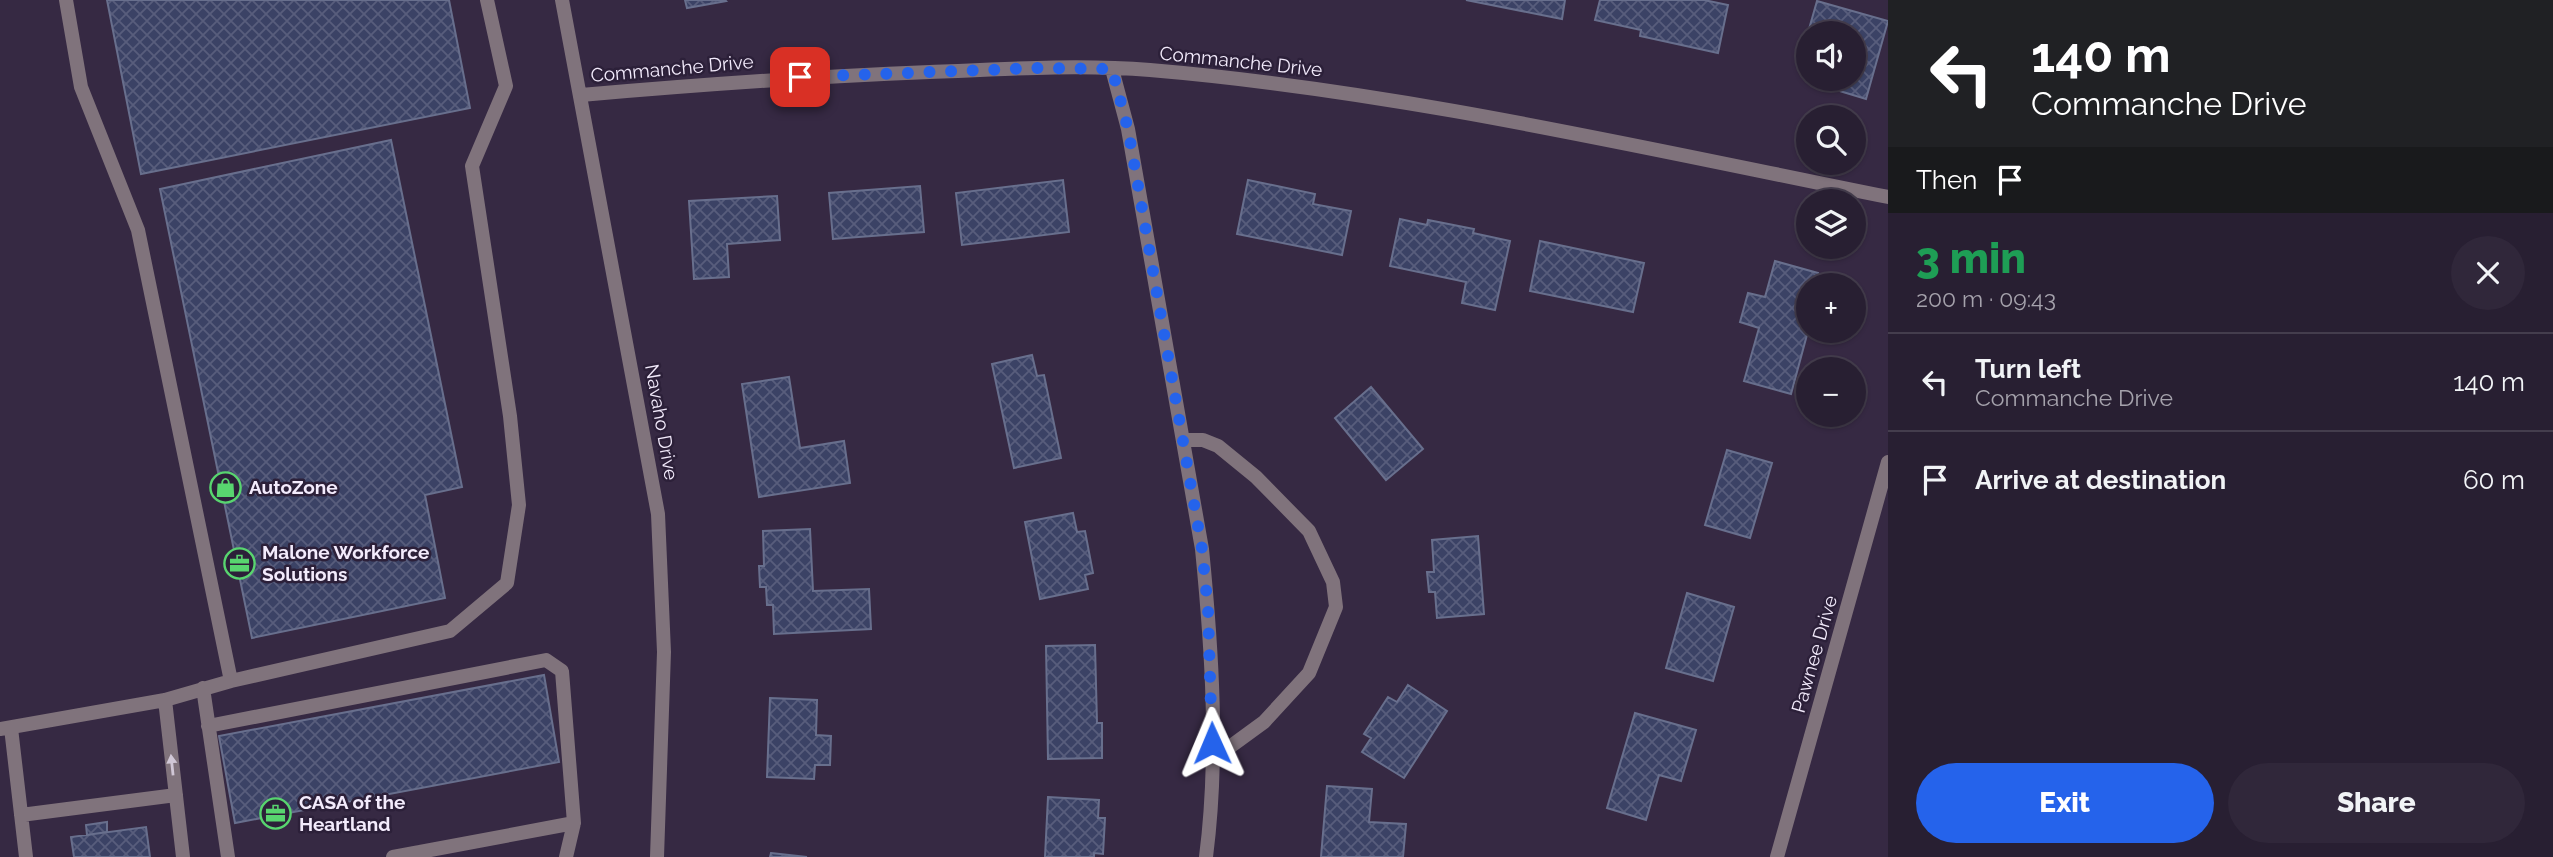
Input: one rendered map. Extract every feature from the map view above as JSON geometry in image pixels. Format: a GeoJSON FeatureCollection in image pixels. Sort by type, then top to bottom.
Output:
{"type":"FeatureCollection","features":[{"type":"Feature","properties":{"kind":"street"},"geometry":{"type":"LineString","coordinates":[[66,0],[81,87],[138,230],[231,681]]}},
{"type":"Feature","properties":{"kind":"street"},"geometry":{"type":"LineString","coordinates":[[26,857],[6,728],[165,700],[231,681],[450,631],[507,583],[519,505],[510,416],[472,166],[506,86],[487,0]]}},
{"type":"Feature","properties":{"kind":"street","name":"Navaho Drive"},"geometry":{"type":"LineString","coordinates":[[562,0],[658,514],[664,652],[657,857]]}},
{"type":"Feature","properties":{"kind":"street","name":"Commanche Drive"},"geometry":{"type":"LineString","coordinates":[[581,95],[827,75],[1038,68],[1148,70],[1296,86],[1415,103],[1888,197]]}},
{"type":"Feature","properties":{"kind":"street"},"geometry":{"type":"LineString","coordinates":[[1112,69],[1128,129],[1202,549],[1208,609],[1212,760],[1206,857]]}},
{"type":"Feature","properties":{"kind":"street"},"geometry":{"type":"LineString","coordinates":[[1183,440],[1203,440],[1218,446],[1256,477],[1309,531],[1333,582],[1336,607],[1309,673],[1264,722],[1212,760]]}},
{"type":"Feature","properties":{"kind":"street","name":"Pawnee Drive"},"geometry":{"type":"LineString","coordinates":[[1777,857],[1888,462]]}},
{"type":"Feature","properties":{"kind":"street"},"geometry":{"type":"LineString","coordinates":[[208,726],[546,660],[562,671],[574,823],[566,857]]}},
{"type":"Feature","properties":{"kind":"street"},"geometry":{"type":"LineString","coordinates":[[203,688],[228,857]]}},
{"type":"Feature","properties":{"kind":"street"},"geometry":{"type":"LineString","coordinates":[[165,700],[183,857]]}},
{"type":"Feature","properties":{"kind":"street"},"geometry":{"type":"LineString","coordinates":[[21,815],[176,796]]}},
{"type":"Feature","properties":{"kind":"street"},"geometry":{"type":"LineString","coordinates":[[393,857],[574,823]]}},
{"type":"Feature","properties":{"kind":"building"},"geometry":{"type":"Polygon","coordinates":[[[107,0],[449,0],[470,108],[141,174],[107,0]]]}},
{"type":"Feature","properties":{"kind":"building"},"geometry":{"type":"Polygon","coordinates":[[[685,0],[725,0],[726,1],[687,8],[685,0]]]}},
{"type":"Feature","properties":{"kind":"building"},"geometry":{"type":"Polygon","coordinates":[[[1466,0],[1565,0],[1562,19],[1466,0]]]}},
{"type":"Feature","properties":{"kind":"building"},"geometry":{"type":"Polygon","coordinates":[[[1600,0],[1704,0],[1728,5],[1718,53],[1640,36],[1641,30],[1595,20],[1600,0]]]}},
{"type":"Feature","properties":{"kind":"building"},"geometry":{"type":"Polygon","coordinates":[[[1817,1],[1888,21],[1866,99],[1840,91],[1866,91],[1866,21],[1811,21],[1817,1]]]}},
{"type":"Feature","properties":{"kind":"building"},"geometry":{"type":"Polygon","coordinates":[[[391,140],[462,487],[425,495],[445,598],[252,638],[160,189],[391,140]]]}},
{"type":"Feature","properties":{"kind":"building"},"geometry":{"type":"Polygon","coordinates":[[[1063,180],[1069,232],[962,245],[956,193],[1063,180]]]}},
{"type":"Feature","properties":{"kind":"building"},"geometry":{"type":"Polygon","coordinates":[[[1248,180],[1315,194],[1313,204],[1351,211],[1342,255],[1237,234],[1248,180]]]}},
{"type":"Feature","properties":{"kind":"building"},"geometry":{"type":"Polygon","coordinates":[[[920,186],[924,232],[833,239],[829,193],[920,186]]]}},
{"type":"Feature","properties":{"kind":"building"},"geometry":{"type":"Polygon","coordinates":[[[777,196],[780,240],[727,244],[729,277],[694,279],[689,201],[777,196]]]}},
{"type":"Feature","properties":{"kind":"building"},"geometry":{"type":"Polygon","coordinates":[[[1400,219],[1427,225],[1428,220],[1474,229],[1473,233],[1510,241],[1495,310],[1462,303],[1466,282],[1390,266],[1400,219]]]}},
{"type":"Feature","properties":{"kind":"building"},"geometry":{"type":"Polygon","coordinates":[[[1540,241],[1644,263],[1633,312],[1530,291],[1540,241]]]}},
{"type":"Feature","properties":{"kind":"building"},"geometry":{"type":"Polygon","coordinates":[[[1775,261],[1818,273],[1796,273],[1796,343],[1805,343],[1801,357],[1796,357],[1796,375],[1791,394],[1744,381],[1759,328],[1740,322],[1748,293],[1765,297],[1775,261]]]}},
{"type":"Feature","properties":{"kind":"building"},"geometry":{"type":"Polygon","coordinates":[[[1032,355],[1037,376],[1044,375],[1061,458],[1014,468],[992,364],[1032,355]]]}},
{"type":"Feature","properties":{"kind":"building"},"geometry":{"type":"Polygon","coordinates":[[[789,377],[800,448],[844,441],[850,483],[759,497],[742,384],[789,377]]]}},
{"type":"Feature","properties":{"kind":"building"},"geometry":{"type":"Polygon","coordinates":[[[1371,387],[1423,449],[1386,480],[1335,418],[1371,387]]]}},
{"type":"Feature","properties":{"kind":"building"},"geometry":{"type":"Polygon","coordinates":[[[1727,450],[1772,463],[1750,538],[1705,525],[1727,450]]]}},
{"type":"Feature","properties":{"kind":"building"},"geometry":{"type":"Polygon","coordinates":[[[1073,513],[1077,532],[1085,531],[1093,573],[1085,575],[1088,589],[1040,599],[1025,522],[1073,513]]]}},
{"type":"Feature","properties":{"kind":"building"},"geometry":{"type":"Polygon","coordinates":[[[810,529],[813,591],[869,589],[871,629],[774,634],[773,605],[767,605],[766,587],[760,587],[759,566],[764,566],[763,531],[810,529]]]}},
{"type":"Feature","properties":{"kind":"building"},"geometry":{"type":"Polygon","coordinates":[[[1478,536],[1484,614],[1437,618],[1435,592],[1429,592],[1427,572],[1434,572],[1432,540],[1478,536]]]}},
{"type":"Feature","properties":{"kind":"building"},"geometry":{"type":"Polygon","coordinates":[[[1687,593],[1734,607],[1713,681],[1666,668],[1687,593]]]}},
{"type":"Feature","properties":{"kind":"building"},"geometry":{"type":"Polygon","coordinates":[[[1095,645],[1097,723],[1102,723],[1102,758],[1048,759],[1046,646],[1095,645]]]}},
{"type":"Feature","properties":{"kind":"building"},"geometry":{"type":"Polygon","coordinates":[[[544,675],[559,762],[235,823],[219,736],[544,675]]]}},
{"type":"Feature","properties":{"kind":"building"},"geometry":{"type":"Polygon","coordinates":[[[1408,685],[1447,711],[1404,778],[1362,752],[1371,738],[1364,734],[1388,697],[1397,702],[1408,685]]]}},
{"type":"Feature","properties":{"kind":"building"},"geometry":{"type":"Polygon","coordinates":[[[770,698],[817,700],[816,735],[831,736],[830,765],[815,765],[814,779],[767,777],[770,698]]]}},
{"type":"Feature","properties":{"kind":"building"},"geometry":{"type":"Polygon","coordinates":[[[1635,713],[1696,730],[1681,781],[1659,775],[1646,820],[1607,808],[1635,713]]]}},
{"type":"Feature","properties":{"kind":"building"},"geometry":{"type":"Polygon","coordinates":[[[1327,786],[1372,789],[1369,822],[1406,824],[1403,857],[1321,857],[1327,786]]]}},
{"type":"Feature","properties":{"kind":"building"},"geometry":{"type":"Polygon","coordinates":[[[1048,797],[1099,800],[1098,818],[1105,818],[1103,854],[1094,853],[1094,857],[1045,857],[1048,797]]]}},
{"type":"Feature","properties":{"kind":"building"},"geometry":{"type":"Polygon","coordinates":[[[107,822],[107,832],[87,835],[86,825],[107,822]]]}},
{"type":"Feature","properties":{"kind":"building"},"geometry":{"type":"Polygon","coordinates":[[[146,827],[150,857],[74,857],[71,837],[146,827]]]}},
{"type":"Feature","properties":{"kind":"building"},"geometry":{"type":"Polygon","coordinates":[[[771,853],[807,857],[770,857],[771,853]]]}},
{"type":"Feature","properties":{"kind":"place","name":"AutoZone"},"geometry":{"type":"Point","coordinates":[226,487]}},
{"type":"Feature","properties":{"kind":"place","name":"Malone Workforce Solutions"},"geometry":{"type":"Point","coordinates":[239,563]}},
{"type":"Feature","properties":{"kind":"place","name":"CASA of the Heartland"},"geometry":{"type":"Point","coordinates":[276,813]}},
{"type":"Feature","properties":{"kind":"route"},"geometry":{"type":"LineString","coordinates":[[800,77],[1038,68],[1112,69],[1128,129],[1202,549],[1208,609],[1212,743]]}}]}
